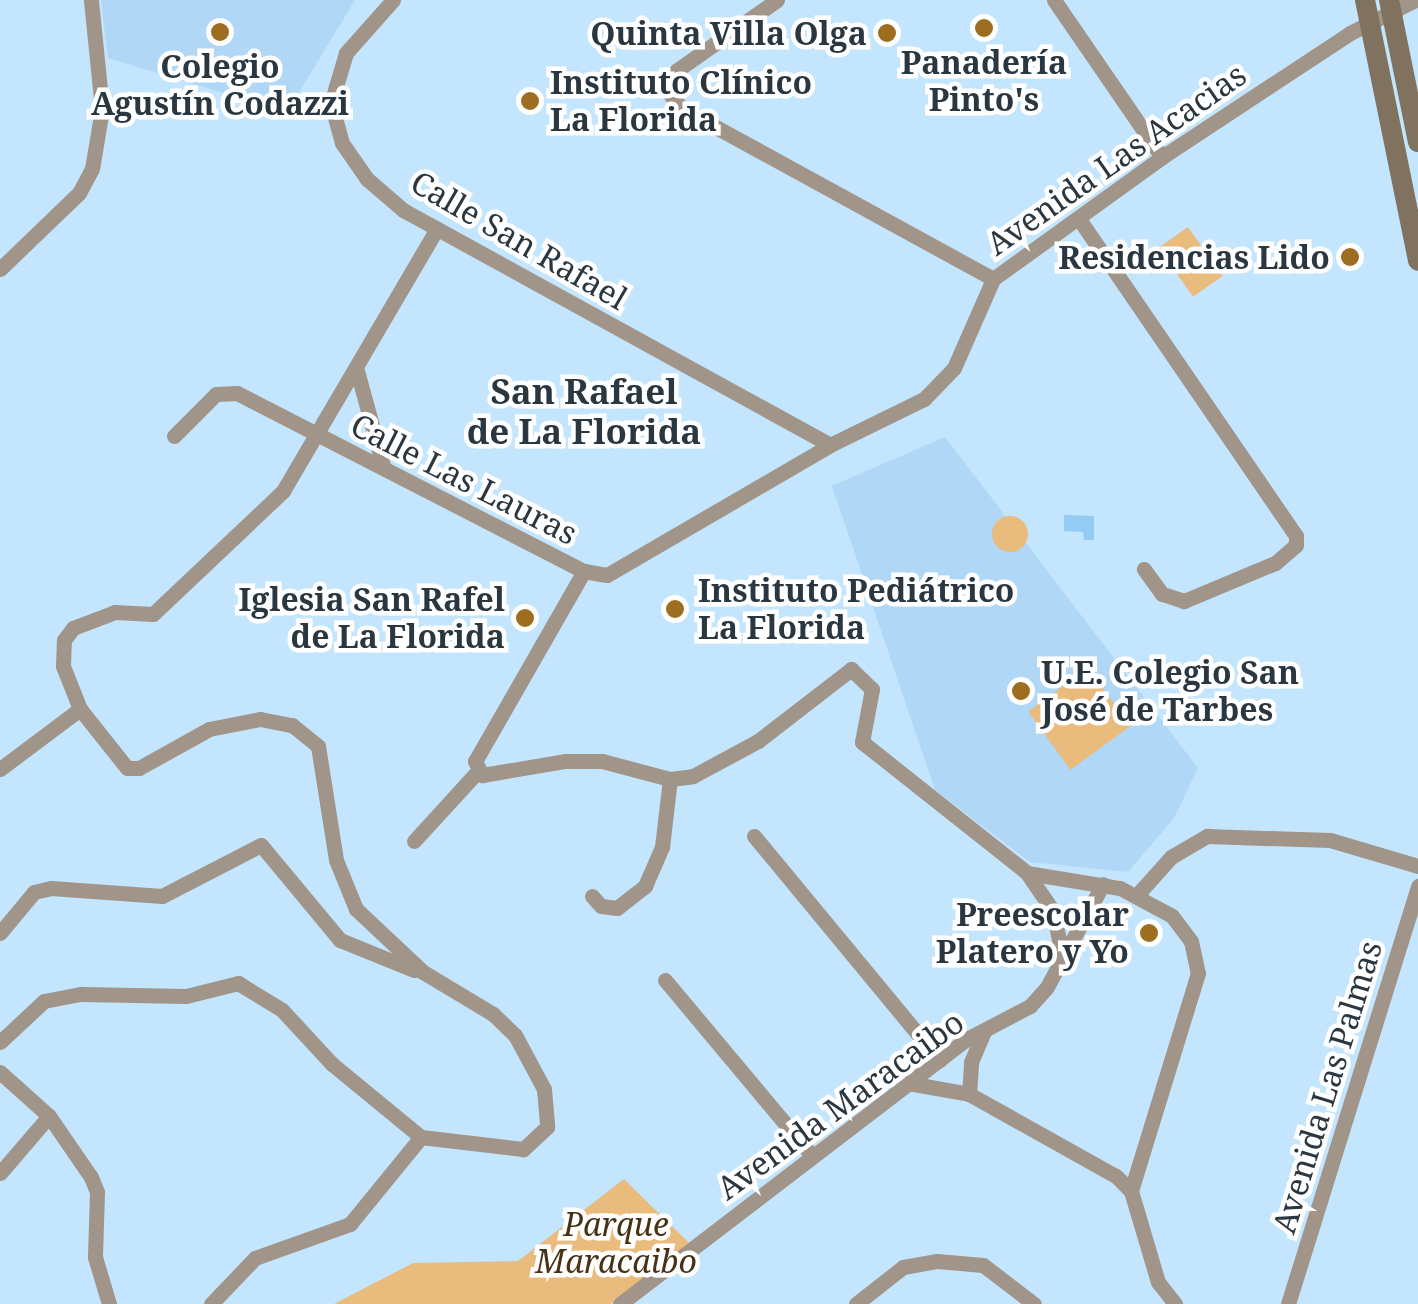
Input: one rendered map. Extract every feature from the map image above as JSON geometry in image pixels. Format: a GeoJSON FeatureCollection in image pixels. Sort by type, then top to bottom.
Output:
{"type":"FeatureCollection","features":[{"type":"Feature","properties":{"kind":"street"},"geometry":{"type":"LineString","coordinates":[[0,269],[79,194],[92,169],[102,109],[91,0]]}},
{"type":"Feature","properties":{"kind":"street","name":"Calle San Rafael"},"geometry":{"type":"LineString","coordinates":[[393,0],[346,54],[335,78],[333,124],[367,179],[437,229],[830,445]]}},
{"type":"Feature","properties":{"kind":"street"},"geometry":{"type":"LineString","coordinates":[[777,0],[676,71],[671,95],[681,108],[993,279]]}},
{"type":"Feature","properties":{"kind":"street"},"geometry":{"type":"LineString","coordinates":[[1054,0],[1162,157]]}},
{"type":"Feature","properties":{"kind":"street"},"geometry":{"type":"LineString","coordinates":[[1365,0],[1418,262]]}},
{"type":"Feature","properties":{"kind":"street","name":"Avenida Las Acacias"},"geometry":{"type":"LineString","coordinates":[[584,571],[607,575],[830,445],[924,399],[947,378],[993,279],[1162,157],[1390,7],[1415,0]]}},
{"type":"Feature","properties":{"kind":"street"},"geometry":{"type":"LineString","coordinates":[[1390,7],[1418,142]]}},
{"type":"Feature","properties":{"kind":"street"},"geometry":{"type":"LineString","coordinates":[[1079,219],[1296,536],[1288,555],[1275,563],[1184,601],[1162,594],[1144,569]]}},
{"type":"Feature","properties":{"kind":"street"},"geometry":{"type":"LineString","coordinates":[[0,1042],[44,1001],[81,994],[186,996],[238,983],[282,1010],[332,1064],[421,1137],[523,1149],[547,1127],[550,1110],[515,1035],[493,1014],[423,972],[380,936],[343,885],[324,765],[304,734],[279,722],[234,722],[126,768],[80,709],[63,666],[64,640],[73,628],[115,612],[153,614],[275,500],[320,437],[437,229]]}},
{"type":"Feature","properties":{"kind":"street"},"geometry":{"type":"LineString","coordinates":[[356,367],[383,466]]}},
{"type":"Feature","properties":{"kind":"street","name":"Calle Las Lauras"},"geometry":{"type":"LineString","coordinates":[[174,436],[205,402],[228,391],[383,466],[584,571]]}},
{"type":"Feature","properties":{"kind":"street"},"geometry":{"type":"LineString","coordinates":[[477,772],[475,761],[584,571]]}},
{"type":"Feature","properties":{"kind":"street"},"geometry":{"type":"LineString","coordinates":[[477,772],[490,778],[566,761],[602,761],[670,779],[692,776],[758,742],[851,670],[872,689],[862,742],[1027,874],[1053,911],[1062,956]]}},
{"type":"Feature","properties":{"kind":"street"},"geometry":{"type":"LineString","coordinates":[[0,769],[80,709]]}},
{"type":"Feature","properties":{"kind":"street"},"geometry":{"type":"LineString","coordinates":[[414,841],[477,772]]}},
{"type":"Feature","properties":{"kind":"street"},"geometry":{"type":"LineString","coordinates":[[592,896],[617,908],[645,886],[662,847],[670,779]]}},
{"type":"Feature","properties":{"kind":"street"},"geometry":{"type":"LineString","coordinates":[[754,836],[939,1060]]}},
{"type":"Feature","properties":{"kind":"street"},"geometry":{"type":"LineString","coordinates":[[1137,895],[1170,857],[1208,836],[1330,840],[1418,866]]}},
{"type":"Feature","properties":{"kind":"street"},"geometry":{"type":"LineString","coordinates":[[0,933],[34,892],[51,888],[162,896],[261,845],[340,940],[423,972]]}},
{"type":"Feature","properties":{"kind":"street"},"geometry":{"type":"LineString","coordinates":[[1027,874],[1103,884],[1137,895],[1172,916],[1191,941],[1198,973],[1131,1191]]}},
{"type":"Feature","properties":{"kind":"street","name":"Avenida Maracaibo"},"geometry":{"type":"LineString","coordinates":[[620,1304],[908,1082],[1030,1006],[1103,884]]}},
{"type":"Feature","properties":{"kind":"street","name":"Avenida Las Palmas"},"geometry":{"type":"LineString","coordinates":[[1288,1304],[1418,886]]}},
{"type":"Feature","properties":{"kind":"street"},"geometry":{"type":"LineString","coordinates":[[665,980],[812,1156]]}},
{"type":"Feature","properties":{"kind":"street"},"geometry":{"type":"LineString","coordinates":[[969,1094],[971,1062],[984,1032]]}},
{"type":"Feature","properties":{"kind":"street"},"geometry":{"type":"LineString","coordinates":[[0,1072],[49,1116],[97,1192],[95,1258],[109,1304]]}},
{"type":"Feature","properties":{"kind":"street"},"geometry":{"type":"LineString","coordinates":[[908,1082],[969,1094],[1097,1162],[1131,1191],[1158,1282],[1174,1304]]}},
{"type":"Feature","properties":{"kind":"street"},"geometry":{"type":"LineString","coordinates":[[0,1173],[49,1116]]}},
{"type":"Feature","properties":{"kind":"street"},"geometry":{"type":"LineString","coordinates":[[210,1304],[256,1258],[350,1224],[421,1137]]}},
{"type":"Feature","properties":{"kind":"street"},"geometry":{"type":"LineString","coordinates":[[856,1304],[903,1267],[937,1260],[983,1265],[1034,1304]]}},
{"type":"Feature","properties":{"kind":"shaded area","name":"Colegio Agustín Codazzi"},"geometry":{"type":"Polygon","coordinates":[[[101,0],[355,0],[287,112],[108,58],[101,0]]]}},
{"type":"Feature","properties":{"kind":"shaded area","name":"U.E. Colegio San José de Tarbes"},"geometry":{"type":"Polygon","coordinates":[[[945,437],[1198,768],[1174,818],[1128,872],[1030,862],[935,790],[832,486],[945,437]]]}},
{"type":"Feature","properties":{"kind":"shaded area"},"geometry":{"type":"Polygon","coordinates":[[[1064,515],[1094,516],[1094,540],[1084,540],[1083,532],[1064,531],[1064,515]]]}},
{"type":"Feature","properties":{"kind":"green space"},"geometry":{"type":"Polygon","coordinates":[[[1188,227],[1222,276],[1193,297],[1159,248],[1188,227]]]}},
{"type":"Feature","properties":{"kind":"green space"},"geometry":{"type":"Polygon","coordinates":[[[1010,516],[1023,521],[1028,534],[1023,547],[1010,552],[997,547],[992,534],[997,521],[1010,516]]]}},
{"type":"Feature","properties":{"kind":"green space"},"geometry":{"type":"Polygon","coordinates":[[[1088,668],[1130,726],[1070,770],[1028,711],[1088,668]]]}},
{"type":"Feature","properties":{"kind":"green space","name":"Parque Maracaibo"},"geometry":{"type":"Polygon","coordinates":[[[624,1179],[690,1244],[611,1304],[334,1304],[413,1263],[518,1261],[624,1179]]]}},
{"type":"Feature","properties":{"kind":"place","name":"Panadería Pinto's"},"geometry":{"type":"Point","coordinates":[984,28]}},
{"type":"Feature","properties":{"kind":"place","name":"Colegio Agustín Codazzi"},"geometry":{"type":"Point","coordinates":[220,32]}},
{"type":"Feature","properties":{"kind":"place","name":"Quinta Villa Olga"},"geometry":{"type":"Point","coordinates":[887,33]}},
{"type":"Feature","properties":{"kind":"place","name":"Instituto Clínico La Florida"},"geometry":{"type":"Point","coordinates":[530,101]}},
{"type":"Feature","properties":{"kind":"place","name":"Residencias Lido"},"geometry":{"type":"Point","coordinates":[1350,257]}},
{"type":"Feature","properties":{"kind":"place","name":"Instituto Pediátrico La Florida"},"geometry":{"type":"Point","coordinates":[675,609]}},
{"type":"Feature","properties":{"kind":"place","name":"Iglesia San Rafel de La Florida"},"geometry":{"type":"Point","coordinates":[525,618]}},
{"type":"Feature","properties":{"kind":"place","name":"U.E. Colegio San José de Tarbes"},"geometry":{"type":"Point","coordinates":[1021,691]}},
{"type":"Feature","properties":{"kind":"place","name":"Preescolar Platero y Yo"},"geometry":{"type":"Point","coordinates":[1149,933]}},
{"type":"Feature","properties":{"kind":"district","name":"San Rafael de La Florida"},"geometry":{"type":"Point","coordinates":[584,411]}}]}
